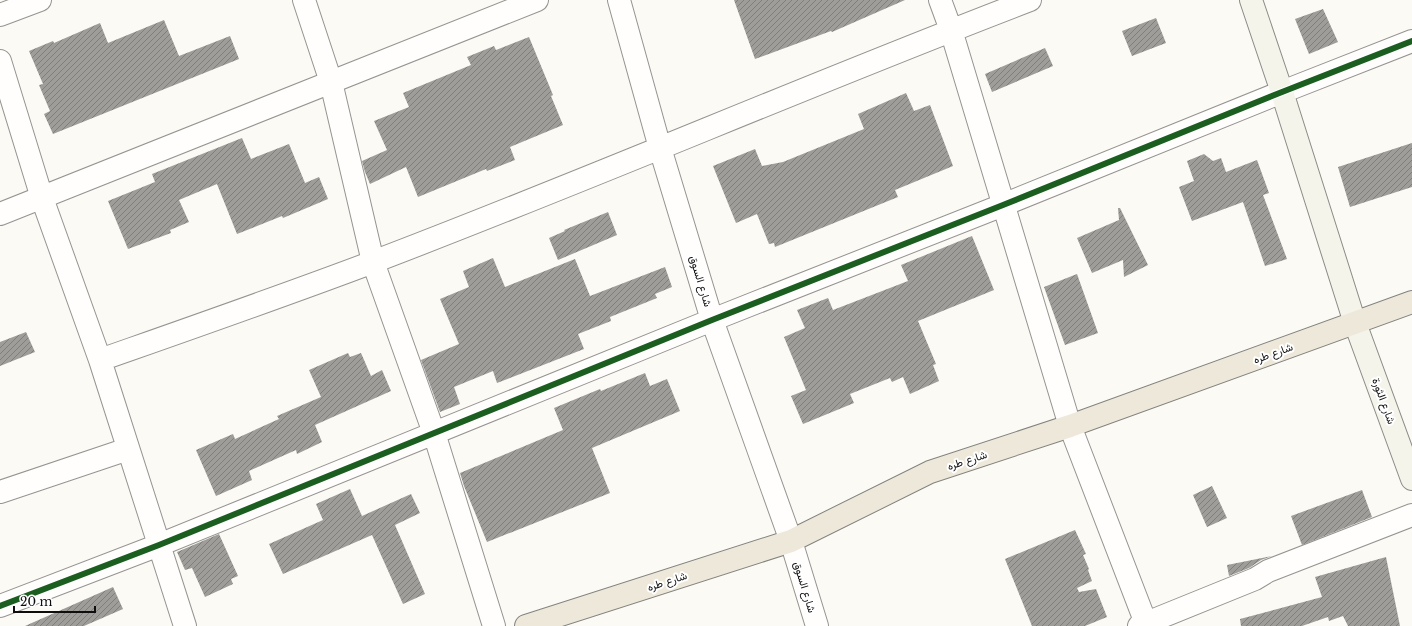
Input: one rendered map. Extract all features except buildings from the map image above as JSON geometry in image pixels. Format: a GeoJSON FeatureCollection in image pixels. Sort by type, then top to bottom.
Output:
{"type":"FeatureCollection","features":[{"type":"Feature","properties":{"kind":"main road","name":"شارع طره"},"geometry":{"type":"LineString","coordinates":[[526,626],[791,541],[930,472],[1070,426],[1412,302]]}},
{"type":"Feature","properties":{"kind":"street"},"geometry":{"type":"LineString","coordinates":[[0,16],[40,0]]}},
{"type":"Feature","properties":{"kind":"street"},"geometry":{"type":"LineString","coordinates":[[304,0],[331,82],[372,262],[434,433],[494,626]]}},
{"type":"Feature","properties":{"kind":"street"},"geometry":{"type":"LineString","coordinates":[[0,214],[537,0]]}},
{"type":"Feature","properties":{"kind":"street","name":"شارع السوق"},"geometry":{"type":"LineString","coordinates":[[619,0],[660,148],[712,320],[791,541],[817,626]]}},
{"type":"Feature","properties":{"kind":"street"},"geometry":{"type":"LineString","coordinates":[[940,0],[951,30],[1070,426],[1144,625],[1255,579],[1268,571],[1412,515]]}},
{"type":"Feature","properties":{"kind":"street"},"geometry":{"type":"LineString","coordinates":[[100,360],[372,262],[660,148],[951,30],[1030,0]]}},
{"type":"Feature","properties":{"kind":"street","name":"شارع الثورة"},"geometry":{"type":"LineString","coordinates":[[1251,0],[1282,92],[1355,323],[1412,479]]}},
{"type":"Feature","properties":{"kind":"street"},"geometry":{"type":"LineString","coordinates":[[0,606],[159,545],[712,320],[1412,41]]}},
{"type":"Feature","properties":{"kind":"street"},"geometry":{"type":"LineString","coordinates":[[0,61],[42,198],[100,360],[185,626]]}},
{"type":"Feature","properties":{"kind":"street"},"geometry":{"type":"LineString","coordinates":[[0,492],[128,450]]}},
{"type":"Feature","properties":{"kind":"cycle path"},"geometry":{"type":"LineString","coordinates":[[0,606],[159,545],[712,320],[1412,41]]}}]}
